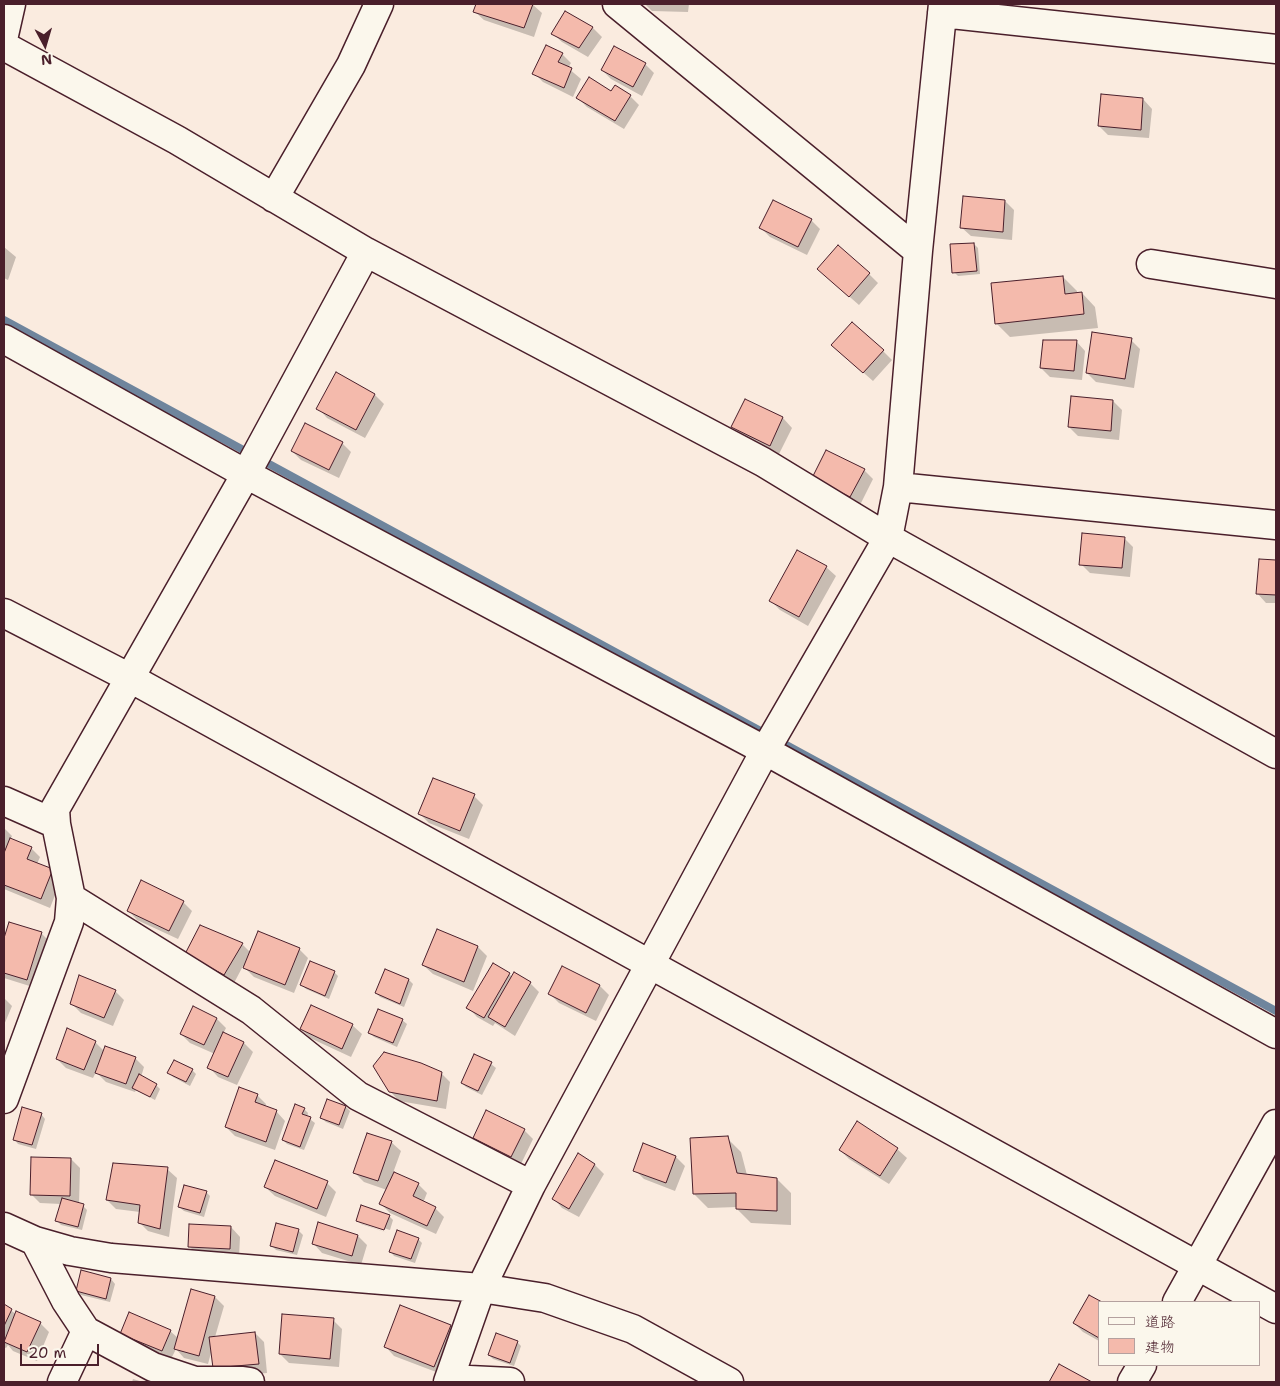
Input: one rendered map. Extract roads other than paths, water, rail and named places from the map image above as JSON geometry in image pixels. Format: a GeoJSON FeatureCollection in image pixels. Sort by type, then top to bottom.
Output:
{"type":"FeatureCollection","features":[{"type":"Feature","properties":{"kind":"street"},"geometry":{"type":"LineString","coordinates":[[4,35],[11,4]]}},
{"type":"Feature","properties":{"kind":"street"},"geometry":{"type":"LineString","coordinates":[[274,198],[351,65],[379,4]]}},
{"type":"Feature","properties":{"kind":"street"},"geometry":{"type":"LineString","coordinates":[[617,4],[918,251]]}},
{"type":"Feature","properties":{"kind":"street"},"geometry":{"type":"LineString","coordinates":[[510,1382],[448,1381],[481,1288],[531,1185],[766,750],[888,538],[898,487],[918,251],[942,8],[1276,49]]}},
{"type":"Feature","properties":{"kind":"street"},"geometry":{"type":"LineString","coordinates":[[4,46],[177,140],[366,252],[763,462],[888,538],[1276,754]]}},
{"type":"Feature","properties":{"kind":"street"},"geometry":{"type":"LineString","coordinates":[[4,1099],[69,922],[70,898],[56,824],[55,809],[246,474],[366,252]]}},
{"type":"Feature","properties":{"kind":"street"},"geometry":{"type":"LineString","coordinates":[[1152,264],[1276,284]]}},
{"type":"Feature","properties":{"kind":"street"},"geometry":{"type":"LineString","coordinates":[[4,339],[246,474],[766,750],[1276,1034]]}},
{"type":"Feature","properties":{"kind":"street"},"geometry":{"type":"LineString","coordinates":[[898,487],[1276,525]]}},
{"type":"Feature","properties":{"kind":"street"},"geometry":{"type":"LineString","coordinates":[[4,613],[130,678],[1276,1309]]}},
{"type":"Feature","properties":{"kind":"street"},"geometry":{"type":"LineString","coordinates":[[4,801],[56,824]]}},
{"type":"Feature","properties":{"kind":"street"},"geometry":{"type":"LineString","coordinates":[[70,898],[251,1010],[358,1096],[531,1185]]}},
{"type":"Feature","properties":{"kind":"street"},"geometry":{"type":"LineString","coordinates":[[1178,1301],[1276,1124]]}},
{"type":"Feature","properties":{"kind":"street"},"geometry":{"type":"LineString","coordinates":[[4,1227],[35,1241],[70,1251],[111,1258],[481,1288],[545,1298],[633,1329],[729,1382]]}},
{"type":"Feature","properties":{"kind":"street"},"geometry":{"type":"LineString","coordinates":[[35,1241],[66,1301],[86,1331],[154,1367],[196,1381],[250,1382]]}},
{"type":"Feature","properties":{"kind":"street"},"geometry":{"type":"LineString","coordinates":[[62,1382],[86,1331]]}},
{"type":"Feature","properties":{"kind":"street"},"geometry":{"type":"LineString","coordinates":[[1132,1382],[1141,1366]]}},
{"type":"Feature","properties":{"kind":"waterway"},"geometry":{"type":"LineString","coordinates":[[4,320],[1276,1011]]}}]}
